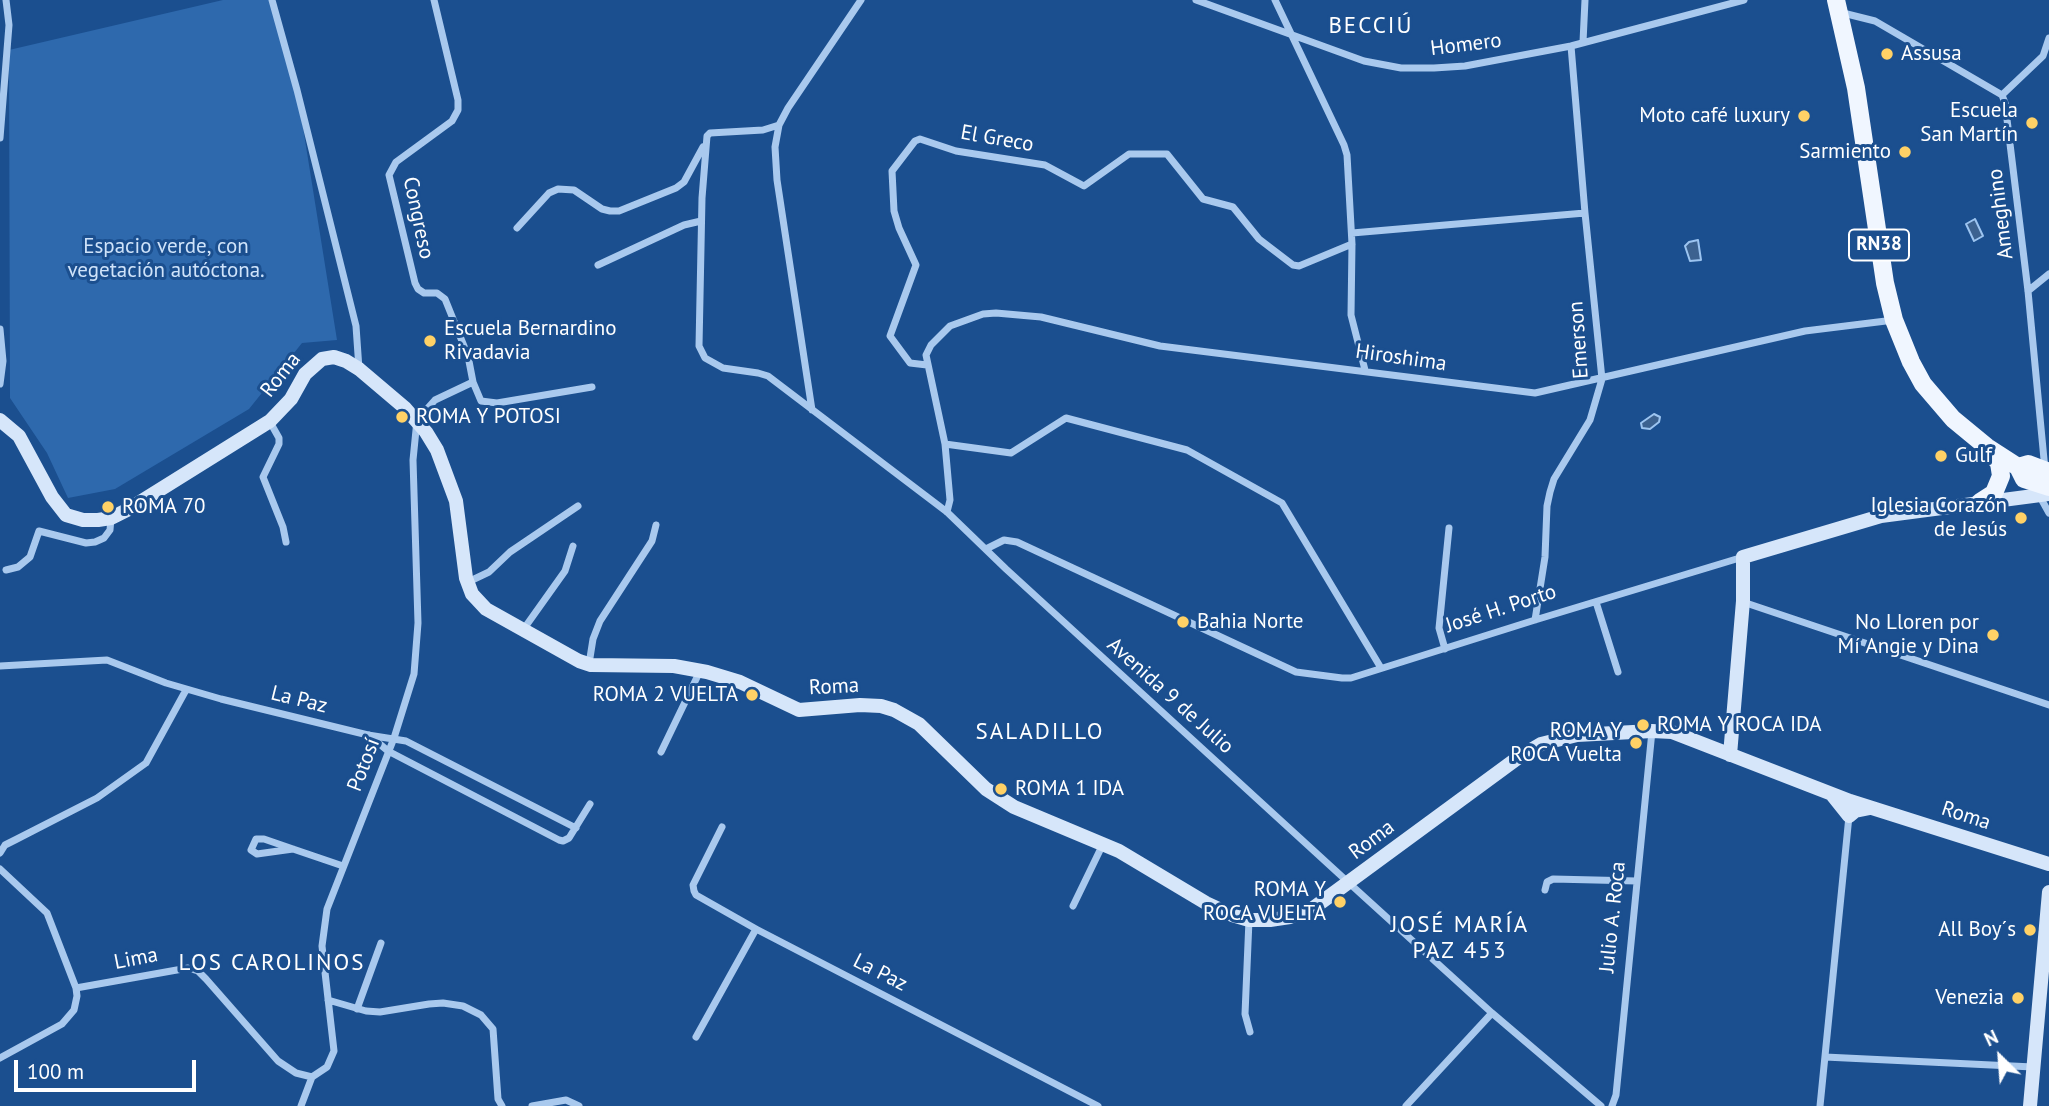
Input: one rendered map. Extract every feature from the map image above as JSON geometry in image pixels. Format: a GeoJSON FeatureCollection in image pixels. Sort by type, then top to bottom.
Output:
{"type":"FeatureCollection","features":[{"type":"Feature","properties":{"kind":"main road","name":"RN38"},"geometry":{"type":"LineString","coordinates":[[1837,6],[1856,88],[1883,270],[1894,320],[1911,362],[1923,384],[1953,419],[2014,465],[2024,479],[2046,484]]}},
{"type":"Feature","properties":{"kind":"main road","name":"Roma"},"geometry":{"type":"LineString","coordinates":[[0,420],[19,436],[52,497],[66,515],[83,520],[111,518],[270,421],[290,399],[305,374],[321,359],[334,357],[359,369],[417,419],[437,450],[456,501],[467,583],[472,594],[486,609],[589,664],[674,666],[700,671],[740,682],[799,710],[860,705],[894,710],[919,724],[998,798],[1027,814],[1104,844],[1218,909],[1249,919],[1290,917],[1312,909],[1520,757],[1541,744],[1577,735],[1672,732],[1833,794],[1849,809],[1870,808],[2049,864]]}},
{"type":"Feature","properties":{"kind":"main road"},"geometry":{"type":"LineString","coordinates":[[1987,447],[1999,463],[2001,476],[1989,501]]}},
{"type":"Feature","properties":{"kind":"main road"},"geometry":{"type":"LineString","coordinates":[[1989,501],[2011,488],[2017,474],[2014,465]]}},
{"type":"Feature","properties":{"kind":"main road","name":"José H. Porto"},"geometry":{"type":"LineString","coordinates":[[1743,557],[1881,516],[1989,501],[2046,484]]}},
{"type":"Feature","properties":{"kind":"main road"},"geometry":{"type":"LineString","coordinates":[[1730,755],[1743,601],[1743,557]]}},
{"type":"Feature","properties":{"kind":"main road"},"geometry":{"type":"LineString","coordinates":[[2030,1106],[2049,892]]}},
{"type":"Feature","properties":{"kind":"street"},"geometry":{"type":"LineString","coordinates":[[272,0],[356,326],[359,369]]}},
{"type":"Feature","properties":{"kind":"street","name":"Congreso"},"geometry":{"type":"LineString","coordinates":[[435,0],[458,110],[452,121],[396,162],[389,175],[415,283],[424,293],[436,293],[445,299],[468,356],[473,383]]}},
{"type":"Feature","properties":{"kind":"street"},"geometry":{"type":"LineString","coordinates":[[812,411],[775,163],[779,125],[861,0]]}},
{"type":"Feature","properties":{"kind":"street","name":"Homero"},"geometry":{"type":"LineString","coordinates":[[1196,0],[1364,61],[1401,68],[1465,66],[1571,46],[1744,0]]}},
{"type":"Feature","properties":{"kind":"street"},"geometry":{"type":"LineString","coordinates":[[1275,0],[1347,155],[1352,233],[1351,315],[1365,370]]}},
{"type":"Feature","properties":{"kind":"street"},"geometry":{"type":"LineString","coordinates":[[1583,42],[1585,0]]}},
{"type":"Feature","properties":{"kind":"street"},"geometry":{"type":"LineString","coordinates":[[0,138],[9,25],[5,1]]}},
{"type":"Feature","properties":{"kind":"street"},"geometry":{"type":"LineString","coordinates":[[1837,6],[1875,21],[2002,95],[2043,56],[2049,38]]}},
{"type":"Feature","properties":{"kind":"street","name":"Emerson"},"geometry":{"type":"LineString","coordinates":[[1535,620],[1545,557],[1550,492],[1554,478],[1590,420],[1602,379],[1571,46]]}},
{"type":"Feature","properties":{"kind":"street","name":"Ameghino"},"geometry":{"type":"LineString","coordinates":[[2002,95],[2006,103],[2028,291],[2046,484]]}},
{"type":"Feature","properties":{"kind":"street"},"geometry":{"type":"LineString","coordinates":[[517,228],[550,193],[558,189],[574,190],[602,209],[620,211],[676,188],[684,182],[710,133],[763,130],[779,125]]}},
{"type":"Feature","properties":{"kind":"street","name":"El Greco"},"geometry":{"type":"LineString","coordinates":[[927,365],[910,363],[890,336],[916,265],[899,229],[894,211],[892,171],[915,141],[920,139],[956,151],[1045,165],[1084,187],[1129,154],[1167,154],[1203,199],[1233,207],[1259,239],[1293,265],[1299,266],[1352,244]]}},
{"type":"Feature","properties":{"kind":"street"},"geometry":{"type":"LineString","coordinates":[[598,265],[684,225],[701,221],[705,143]]}},
{"type":"Feature","properties":{"kind":"street"},"geometry":{"type":"LineString","coordinates":[[1352,233],[1585,213]]}},
{"type":"Feature","properties":{"kind":"street","name":"Avenida 9 de Julio"},"geometry":{"type":"LineString","coordinates":[[701,221],[699,346],[705,358],[723,368],[768,376],[947,512],[1492,1013],[1601,1106]]}},
{"type":"Feature","properties":{"kind":"street"},"geometry":{"type":"LineString","coordinates":[[2028,291],[2049,274]]}},
{"type":"Feature","properties":{"kind":"street","name":"Hiroshima"},"geometry":{"type":"LineString","coordinates":[[927,365],[926,355],[931,345],[950,326],[983,314],[996,313],[1041,317],[1160,346],[1535,393],[1805,331],[1894,320]]}},
{"type":"Feature","properties":{"kind":"street"},"geometry":{"type":"LineString","coordinates":[[0,329],[3,361],[0,384]]}},
{"type":"Feature","properties":{"kind":"street"},"geometry":{"type":"LineString","coordinates":[[927,365],[945,444],[950,500],[947,512]]}},
{"type":"Feature","properties":{"kind":"street"},"geometry":{"type":"LineString","coordinates":[[417,419],[435,400],[473,383],[481,401],[497,403],[592,387]]}},
{"type":"Feature","properties":{"kind":"street"},"geometry":{"type":"LineString","coordinates":[[945,444],[1011,453],[1066,418],[1187,450],[1282,503],[1381,668]]}},
{"type":"Feature","properties":{"kind":"street","name":"Potosí"},"geometry":{"type":"LineString","coordinates":[[301,1106],[312,1077],[327,1068],[334,1051],[322,936],[327,909],[394,738],[410,688],[417,645],[413,460],[417,419]]}},
{"type":"Feature","properties":{"kind":"street"},"geometry":{"type":"LineString","coordinates":[[270,421],[279,438],[279,444],[263,477],[283,527],[286,542]]}},
{"type":"Feature","properties":{"kind":"street"},"geometry":{"type":"LineString","coordinates":[[2046,484],[2049,513]]}},
{"type":"Feature","properties":{"kind":"street"},"geometry":{"type":"LineString","coordinates":[[467,583],[489,572],[510,552],[578,506]]}},
{"type":"Feature","properties":{"kind":"street"},"geometry":{"type":"LineString","coordinates":[[6,570],[18,567],[30,556],[39,531],[86,543],[95,542],[104,538],[110,530],[111,518]]}},
{"type":"Feature","properties":{"kind":"street"},"geometry":{"type":"LineString","coordinates":[[589,664],[593,639],[600,621],[652,541],[656,525]]}},
{"type":"Feature","properties":{"kind":"street"},"geometry":{"type":"LineString","coordinates":[[1445,649],[1439,628],[1449,528]]}},
{"type":"Feature","properties":{"kind":"street","name":"José H. Porto"},"geometry":{"type":"LineString","coordinates":[[986,550],[1004,540],[1017,542],[1296,672],[1351,678],[1743,557]]}},
{"type":"Feature","properties":{"kind":"street"},"geometry":{"type":"LineString","coordinates":[[523,630],[565,571],[573,546]]}},
{"type":"Feature","properties":{"kind":"street"},"geometry":{"type":"LineString","coordinates":[[1743,601],[2049,705]]}},
{"type":"Feature","properties":{"kind":"street"},"geometry":{"type":"LineString","coordinates":[[1596,602],[1618,672]]}},
{"type":"Feature","properties":{"kind":"street","name":"La Paz"},"geometry":{"type":"LineString","coordinates":[[0,666],[107,660],[186,690],[369,735],[406,741],[576,828]]}},
{"type":"Feature","properties":{"kind":"street"},"geometry":{"type":"LineString","coordinates":[[661,752],[700,671]]}},
{"type":"Feature","properties":{"kind":"street"},"geometry":{"type":"LineString","coordinates":[[0,853],[5,845],[97,798],[146,763],[186,690]]}},
{"type":"Feature","properties":{"kind":"street","name":"Julio A. Roca"},"geometry":{"type":"LineString","coordinates":[[1612,1106],[1616,1095],[1653,731]]}},
{"type":"Feature","properties":{"kind":"street"},"geometry":{"type":"LineString","coordinates":[[369,735],[388,751],[559,840],[569,838],[590,804]]}},
{"type":"Feature","properties":{"kind":"street"},"geometry":{"type":"LineString","coordinates":[[1820,1106],[1849,809]]}},
{"type":"Feature","properties":{"kind":"street","name":"La Paz"},"geometry":{"type":"LineString","coordinates":[[722,827],[693,885],[694,891],[756,929],[1098,1106]]}},
{"type":"Feature","properties":{"kind":"street"},"geometry":{"type":"LineString","coordinates":[[293,849],[257,854],[251,850],[256,839],[264,839],[343,866]]}},
{"type":"Feature","properties":{"kind":"street"},"geometry":{"type":"LineString","coordinates":[[1073,906],[1104,844]]}},
{"type":"Feature","properties":{"kind":"street"},"geometry":{"type":"LineString","coordinates":[[0,869],[47,913],[77,996],[74,1010],[62,1024],[0,1058]]}},
{"type":"Feature","properties":{"kind":"street"},"geometry":{"type":"LineString","coordinates":[[1545,890],[1547,882],[1553,879],[1637,881]]}},
{"type":"Feature","properties":{"kind":"street"},"geometry":{"type":"LineString","coordinates":[[1249,919],[1245,1014],[1250,1032]]}},
{"type":"Feature","properties":{"kind":"street"},"geometry":{"type":"LineString","coordinates":[[696,1037],[756,929]]}},
{"type":"Feature","properties":{"kind":"street"},"geometry":{"type":"LineString","coordinates":[[357,1009],[381,943]]}},
{"type":"Feature","properties":{"kind":"street","name":"Lima"},"geometry":{"type":"LineString","coordinates":[[76,988],[180,968],[198,971],[278,1061],[296,1073],[312,1077]]}},
{"type":"Feature","properties":{"kind":"street"},"geometry":{"type":"LineString","coordinates":[[328,1000],[357,1009],[380,1012],[443,1003],[463,1006],[481,1015],[493,1029],[498,1099],[502,1106]]}},
{"type":"Feature","properties":{"kind":"street"},"geometry":{"type":"LineString","coordinates":[[1406,1106],[1492,1013]]}},
{"type":"Feature","properties":{"kind":"street"},"geometry":{"type":"LineString","coordinates":[[1825,1057],[2033,1067]]}},
{"type":"Feature","properties":{"kind":"street"},"geometry":{"type":"LineString","coordinates":[[532,1106],[566,1100],[579,1106]]}},
{"type":"Feature","properties":{"kind":"green space","name":"Espacio verde, con vegetación autóctona."},"geometry":{"type":"Polygon","coordinates":[[[223,0],[272,0],[297,90],[337,340],[302,343],[249,409],[115,489],[68,498],[47,453],[10,398],[9,50],[223,0]]]}},
{"type":"Feature","properties":{"kind":"shaded area"},"geometry":{"type":"Polygon","coordinates":[[[1975,219],[1983,236],[1974,241],[1966,224],[1975,219]]]}},
{"type":"Feature","properties":{"kind":"shaded area"},"geometry":{"type":"Polygon","coordinates":[[[1698,240],[1701,260],[1690,261],[1685,246],[1698,240]]]}},
{"type":"Feature","properties":{"kind":"shaded area"},"geometry":{"type":"Polygon","coordinates":[[[1654,414],[1660,417],[1659,422],[1650,429],[1642,428],[1641,423],[1654,414]]]}},
{"type":"Feature","properties":{"kind":"place","name":"Assusa"},"geometry":{"type":"Point","coordinates":[1887,54]}},
{"type":"Feature","properties":{"kind":"place","name":"Moto café luxury"},"geometry":{"type":"Point","coordinates":[1804,116]}},
{"type":"Feature","properties":{"kind":"place","name":"Escuela San Martín"},"geometry":{"type":"Point","coordinates":[2032,123]}},
{"type":"Feature","properties":{"kind":"place","name":"Sarmiento"},"geometry":{"type":"Point","coordinates":[1905,152]}},
{"type":"Feature","properties":{"kind":"place","name":"Escuela Bernardino Rivadavia"},"geometry":{"type":"Point","coordinates":[430,341]}},
{"type":"Feature","properties":{"kind":"place","name":"ROMA Y POTOSI"},"geometry":{"type":"Point","coordinates":[402,417]}},
{"type":"Feature","properties":{"kind":"place","name":"Gulf"},"geometry":{"type":"Point","coordinates":[1941,456]}},
{"type":"Feature","properties":{"kind":"place","name":"ROMA 70"},"geometry":{"type":"Point","coordinates":[108,507]}},
{"type":"Feature","properties":{"kind":"place","name":"Iglesia Corazón de Jesús"},"geometry":{"type":"Point","coordinates":[2021,518]}},
{"type":"Feature","properties":{"kind":"place","name":"Bahia Norte"},"geometry":{"type":"Point","coordinates":[1183,622]}},
{"type":"Feature","properties":{"kind":"place","name":"No Lloren por Mí Angie y Dina"},"geometry":{"type":"Point","coordinates":[1993,635]}},
{"type":"Feature","properties":{"kind":"place","name":"ROMA 2 VUELTA"},"geometry":{"type":"Point","coordinates":[752,695]}},
{"type":"Feature","properties":{"kind":"place","name":"ROMA Y ROCA IDA"},"geometry":{"type":"Point","coordinates":[1643,725]}},
{"type":"Feature","properties":{"kind":"place","name":"ROMA Y ROCA Vuelta"},"geometry":{"type":"Point","coordinates":[1636,743]}},
{"type":"Feature","properties":{"kind":"place","name":"ROMA 1 IDA"},"geometry":{"type":"Point","coordinates":[1001,789]}},
{"type":"Feature","properties":{"kind":"place","name":"ROMA Y ROCA VUELTA"},"geometry":{"type":"Point","coordinates":[1340,902]}},
{"type":"Feature","properties":{"kind":"place","name":"All Boy´s"},"geometry":{"type":"Point","coordinates":[2030,930]}},
{"type":"Feature","properties":{"kind":"place","name":"Venezia"},"geometry":{"type":"Point","coordinates":[2018,998]}},
{"type":"Feature","properties":{"kind":"district","name":"BECCIÚ"},"geometry":{"type":"Point","coordinates":[1371,26]}},
{"type":"Feature","properties":{"kind":"district","name":"SALADILLO"},"geometry":{"type":"Point","coordinates":[1040,732]}},
{"type":"Feature","properties":{"kind":"district","name":"JOSÉ MARÍA PAZ 453"},"geometry":{"type":"Point","coordinates":[1460,938]}},
{"type":"Feature","properties":{"kind":"district","name":"LOS CAROLINOS"},"geometry":{"type":"Point","coordinates":[272,963]}}]}
